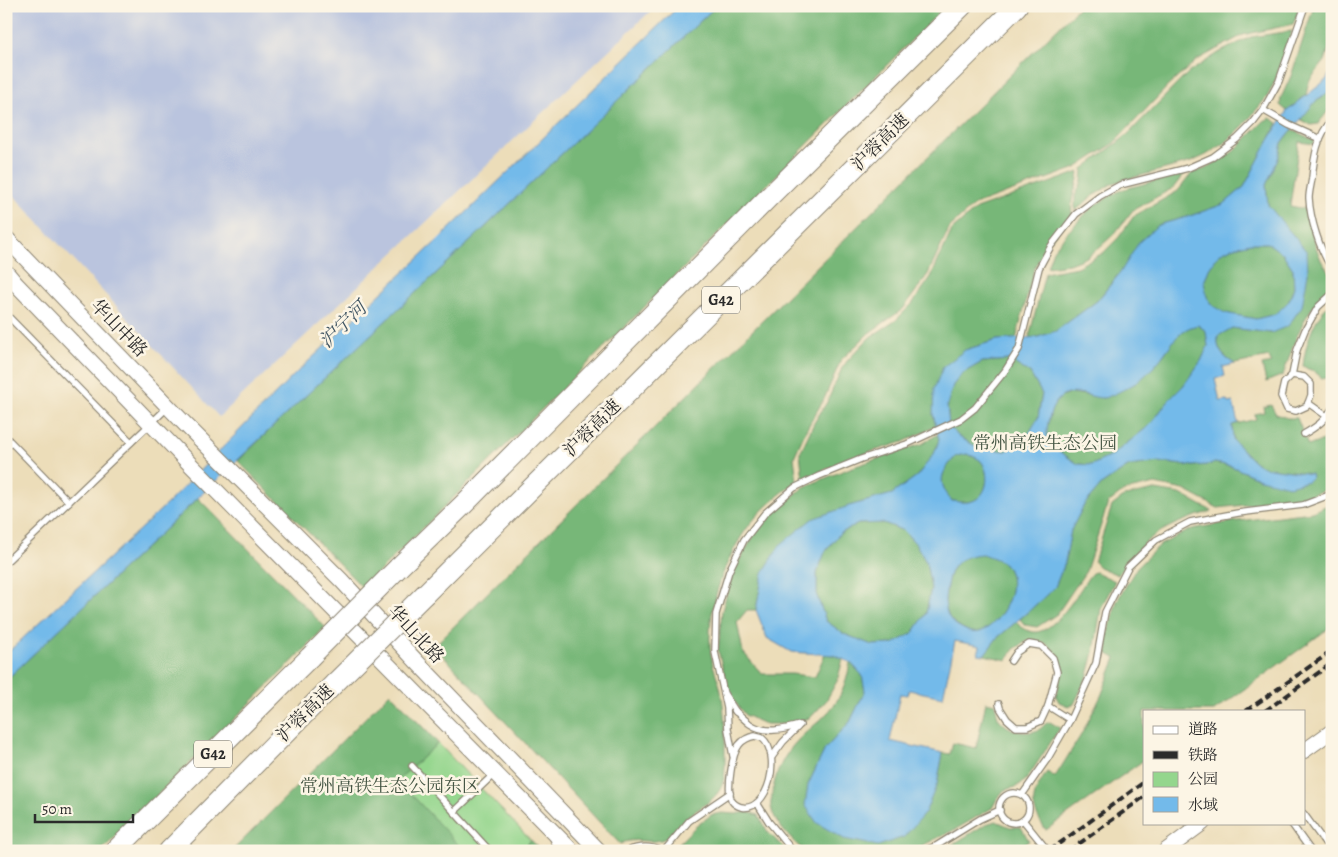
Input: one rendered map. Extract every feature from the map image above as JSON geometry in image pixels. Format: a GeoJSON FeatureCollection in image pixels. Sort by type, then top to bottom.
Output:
{"type":"FeatureCollection","features":[{"type":"Feature","properties":{"kind":"highway","name":"沪蓉高速"},"geometry":{"type":"LineString","coordinates":[[115,851],[962,6]]}},
{"type":"Feature","properties":{"kind":"highway","name":"沪蓉高速"},"geometry":{"type":"LineString","coordinates":[[169,851],[335,683],[1017,6]]}},
{"type":"Feature","properties":{"kind":"main road","name":"华山中路"},"geometry":{"type":"LineString","coordinates":[[10,244],[205,443]]}},
{"type":"Feature","properties":{"kind":"main road"},"geometry":{"type":"LineString","coordinates":[[6,272],[185,459],[572,851]]}},
{"type":"Feature","properties":{"kind":"main road","name":"华山北路"},"geometry":{"type":"LineString","coordinates":[[205,443],[342,581],[416,661],[599,851]]}},
{"type":"Feature","properties":{"kind":"street"},"geometry":{"type":"LineString","coordinates":[[1306,750],[1332,731]]}},
{"type":"Feature","properties":{"kind":"street"},"geometry":{"type":"LineString","coordinates":[[1165,851],[1202,824]]}},
{"type":"Feature","properties":{"kind":"lane"},"geometry":{"type":"LineString","coordinates":[[724,693],[739,716],[762,738],[772,757],[771,775],[764,795],[757,804],[748,808],[738,807],[732,801],[730,793],[733,756],[728,729],[727,708],[715,652],[716,614],[728,571],[744,540],[765,513],[794,488],[862,459],[907,444],[961,419],[976,408],[1019,350],[1039,268],[1051,246],[1076,214],[1100,196],[1120,185],[1188,168],[1214,157],[1237,139],[1253,124],[1279,81],[1305,6]]}},
{"type":"Feature","properties":{"kind":"lane"},"geometry":{"type":"LineString","coordinates":[[1263,110],[1320,139]]}},
{"type":"Feature","properties":{"kind":"lane"},"geometry":{"type":"LineString","coordinates":[[1332,120],[1320,139],[1314,159],[1310,198],[1315,229],[1325,259],[1332,268]]}},
{"type":"Feature","properties":{"kind":"lane"},"geometry":{"type":"LineString","coordinates":[[1292,375],[1304,377],[1311,384],[1311,395],[1307,406],[1296,411],[1287,408],[1282,396],[1284,383],[1292,375],[1297,350],[1305,330],[1318,307],[1332,294]]}},
{"type":"Feature","properties":{"kind":"lane"},"geometry":{"type":"LineString","coordinates":[[6,314],[131,442]]}},
{"type":"Feature","properties":{"kind":"lane"},"geometry":{"type":"LineString","coordinates":[[1308,403],[1328,417]]}},
{"type":"Feature","properties":{"kind":"lane"},"geometry":{"type":"LineString","coordinates":[[6,562],[169,406]]}},
{"type":"Feature","properties":{"kind":"lane"},"geometry":{"type":"LineString","coordinates":[[1304,434],[1318,426],[1328,417],[1332,409]]}},
{"type":"Feature","properties":{"kind":"lane"},"geometry":{"type":"LineString","coordinates":[[6,438],[69,502]]}},
{"type":"Feature","properties":{"kind":"lane"},"geometry":{"type":"LineString","coordinates":[[1022,795],[1048,758],[1070,720],[1096,663],[1105,612],[1128,567],[1156,540],[1190,522],[1238,513],[1303,505],[1332,494]]}},
{"type":"Feature","properties":{"kind":"lane"},"geometry":{"type":"LineString","coordinates":[[1000,704],[1000,708],[1007,719],[1016,727],[1026,727],[1040,721],[1048,706],[1057,672],[1054,658],[1041,646],[1029,644],[1017,652],[1011,661]]}},
{"type":"Feature","properties":{"kind":"lane"},"geometry":{"type":"LineString","coordinates":[[1048,706],[1070,720]]}},
{"type":"Feature","properties":{"kind":"lane"},"geometry":{"type":"LineString","coordinates":[[736,710],[751,725],[764,730]]}},
{"type":"Feature","properties":{"kind":"lane"},"geometry":{"type":"LineString","coordinates":[[733,756],[739,745],[748,735],[754,732],[782,730],[800,725],[783,742],[772,757]]}},
{"type":"Feature","properties":{"kind":"lane"},"geometry":{"type":"LineString","coordinates":[[747,738],[755,736],[762,738]]}},
{"type":"Feature","properties":{"kind":"lane"},"geometry":{"type":"LineString","coordinates":[[412,766],[490,851]]}},
{"type":"Feature","properties":{"kind":"lane"},"geometry":{"type":"LineString","coordinates":[[454,812],[495,773]]}},
{"type":"Feature","properties":{"kind":"lane"},"geometry":{"type":"LineString","coordinates":[[628,851],[636,847],[650,846],[664,851],[689,821],[730,793]]}},
{"type":"Feature","properties":{"kind":"lane"},"geometry":{"type":"LineString","coordinates":[[1013,793],[1022,795],[1028,802],[1029,807],[1026,816],[1018,822],[1009,821],[1002,815],[1000,810],[1004,797],[1013,793]]}},
{"type":"Feature","properties":{"kind":"lane"},"geometry":{"type":"LineString","coordinates":[[757,804],[769,822],[794,851]]}},
{"type":"Feature","properties":{"kind":"lane"},"geometry":{"type":"LineString","coordinates":[[923,851],[936,846],[980,819],[1000,810]]}},
{"type":"Feature","properties":{"kind":"lane"},"geometry":{"type":"LineString","coordinates":[[1306,817],[1331,851]]}},
{"type":"Feature","properties":{"kind":"lane"},"geometry":{"type":"LineString","coordinates":[[1023,820],[1048,851]]}},
{"type":"Feature","properties":{"kind":"lane"},"geometry":{"type":"LineString","coordinates":[[1292,824],[1311,851]]}},
{"type":"Feature","properties":{"kind":"lane"},"geometry":{"type":"LineString","coordinates":[[549,827],[558,851]]}},
{"type":"Feature","properties":{"kind":"shaded area"},"geometry":{"type":"Polygon","coordinates":[[[6,6],[656,6],[219,417],[6,185],[6,6]]]}},
{"type":"Feature","properties":{"kind":"green space"},"geometry":{"type":"Polygon","coordinates":[[[716,6],[946,6],[363,588],[238,461],[716,6]]]}},
{"type":"Feature","properties":{"kind":"green space"},"geometry":{"type":"Polygon","coordinates":[[[1080,6],[1301,6],[1293,24],[1243,35],[1197,60],[1168,86],[1113,144],[1076,168],[974,205],[950,227],[928,274],[903,309],[869,333],[841,360],[824,399],[806,430],[794,457],[797,482],[768,504],[745,531],[723,574],[713,606],[710,639],[713,666],[722,695],[725,729],[725,765],[722,786],[713,798],[683,820],[667,838],[659,841],[631,841],[620,844],[434,646],[1080,6]]]}},
{"type":"Feature","properties":{"kind":"green space"},"geometry":{"type":"Polygon","coordinates":[[[1314,6],[1332,6],[1330,45],[1325,61],[1309,81],[1306,95],[1287,111],[1280,105],[1281,98],[1291,76],[1314,6]]]}},
{"type":"Feature","properties":{"kind":"green space"},"geometry":{"type":"Polygon","coordinates":[[[1292,31],[1275,81],[1267,97],[1243,126],[1225,143],[1191,162],[1113,183],[1090,198],[1075,211],[1075,196],[1082,181],[1083,169],[1126,136],[1188,73],[1220,52],[1251,37],[1292,31]]]}},
{"type":"Feature","properties":{"kind":"green space"},"geometry":{"type":"Polygon","coordinates":[[[1332,90],[1332,106],[1318,124],[1311,125],[1300,119],[1315,102],[1332,90]]]}},
{"type":"Feature","properties":{"kind":"green space"},"geometry":{"type":"Polygon","coordinates":[[[1270,118],[1278,123],[1244,187],[1224,204],[1158,225],[1097,301],[1056,331],[1029,338],[1045,273],[1077,267],[1103,253],[1119,237],[1134,216],[1178,191],[1192,173],[1205,169],[1233,152],[1264,121],[1270,118]]]}},
{"type":"Feature","properties":{"kind":"green space"},"geometry":{"type":"Polygon","coordinates":[[[1292,130],[1314,140],[1315,144],[1299,142],[1290,206],[1306,209],[1312,235],[1321,260],[1331,275],[1332,280],[1329,289],[1310,311],[1301,326],[1283,375],[1266,382],[1262,365],[1271,363],[1269,357],[1235,364],[1222,353],[1218,345],[1217,336],[1232,328],[1271,333],[1308,273],[1268,205],[1266,185],[1278,159],[1282,143],[1292,130]]]}},
{"type":"Feature","properties":{"kind":"green space"},"geometry":{"type":"Polygon","coordinates":[[[1079,172],[1071,208],[1072,215],[1047,244],[1034,269],[1016,339],[997,340],[965,350],[933,414],[936,426],[903,442],[857,456],[803,479],[800,453],[814,423],[827,402],[842,368],[870,337],[895,321],[912,304],[931,277],[952,230],[976,209],[1079,172]]]}},
{"type":"Feature","properties":{"kind":"green space"},"geometry":{"type":"Polygon","coordinates":[[[1185,173],[1173,188],[1133,210],[1115,233],[1087,257],[1069,264],[1047,267],[1053,250],[1093,206],[1121,190],[1185,173]]]}},
{"type":"Feature","properties":{"kind":"green space"},"geometry":{"type":"Polygon","coordinates":[[[1250,243],[1268,243],[1283,254],[1293,269],[1294,287],[1289,301],[1276,314],[1256,319],[1224,313],[1213,306],[1207,297],[1204,282],[1209,269],[1219,254],[1231,248],[1250,243]]]}},
{"type":"Feature","properties":{"kind":"green space"},"geometry":{"type":"Polygon","coordinates":[[[1332,303],[1332,379],[1322,378],[1314,371],[1303,366],[1308,340],[1315,322],[1332,303]]]}},
{"type":"Feature","properties":{"kind":"green space"},"geometry":{"type":"Polygon","coordinates":[[[1198,325],[1206,331],[1208,346],[1201,361],[1183,386],[1168,401],[1150,425],[1111,456],[1092,465],[1078,464],[1060,452],[1047,439],[1046,430],[1053,405],[1061,397],[1072,393],[1104,398],[1136,383],[1163,356],[1175,338],[1188,327],[1198,325]]]}},
{"type":"Feature","properties":{"kind":"green space"},"geometry":{"type":"Polygon","coordinates":[[[1009,360],[1030,373],[1042,394],[1038,418],[1025,440],[1006,451],[979,448],[959,437],[949,426],[947,405],[953,385],[963,373],[982,362],[1009,360]]]}},
{"type":"Feature","properties":{"kind":"green space"},"geometry":{"type":"Polygon","coordinates":[[[1271,405],[1276,414],[1287,418],[1297,418],[1308,446],[1332,437],[1332,488],[1297,499],[1218,508],[1184,490],[1155,484],[1124,491],[1108,503],[1086,571],[1057,614],[1037,627],[1025,625],[1020,619],[1055,587],[1065,562],[1071,530],[1084,505],[1102,484],[1129,466],[1158,462],[1193,466],[1214,463],[1231,466],[1260,479],[1311,474],[1263,467],[1253,461],[1233,440],[1232,425],[1256,419],[1255,414],[1264,412],[1263,407],[1271,405]]]}},
{"type":"Feature","properties":{"kind":"green space"},"geometry":{"type":"Polygon","coordinates":[[[938,434],[939,440],[934,454],[917,476],[892,494],[849,506],[763,573],[756,610],[747,610],[737,622],[743,652],[762,674],[792,674],[815,677],[825,654],[843,659],[837,681],[826,701],[810,718],[788,724],[765,724],[745,715],[730,696],[718,650],[722,611],[733,571],[756,532],[777,509],[804,487],[850,468],[922,444],[938,434]]]}},
{"type":"Feature","properties":{"kind":"green space"},"geometry":{"type":"Polygon","coordinates":[[[967,454],[981,461],[986,473],[986,486],[980,497],[974,500],[966,502],[952,501],[944,488],[942,477],[956,456],[967,454]]]}},
{"type":"Feature","properties":{"kind":"green space"},"geometry":{"type":"Polygon","coordinates":[[[1155,490],[1180,494],[1212,511],[1182,521],[1155,535],[1140,548],[1118,575],[1099,567],[1094,562],[1112,506],[1125,496],[1155,490]]]}},
{"type":"Feature","properties":{"kind":"green space"},"geometry":{"type":"Polygon","coordinates":[[[198,498],[326,628],[101,851],[6,851],[6,680],[198,498]]]}},
{"type":"Feature","properties":{"kind":"green space"},"geometry":{"type":"Polygon","coordinates":[[[1332,503],[1332,626],[1215,710],[1143,710],[1143,761],[1046,830],[1034,808],[1037,789],[1047,772],[1055,777],[1081,735],[1101,696],[1116,658],[1108,654],[1107,636],[1117,601],[1137,567],[1160,545],[1192,529],[1230,522],[1312,512],[1332,503]]]}},
{"type":"Feature","properties":{"kind":"green space"},"geometry":{"type":"Polygon","coordinates":[[[884,523],[904,531],[916,544],[926,562],[931,588],[926,614],[913,633],[893,644],[872,645],[844,634],[826,621],[817,596],[817,573],[825,552],[839,534],[858,524],[884,523]]]}},
{"type":"Feature","properties":{"kind":"green space"},"geometry":{"type":"Polygon","coordinates":[[[982,553],[1006,565],[1011,576],[1012,586],[1006,605],[995,622],[980,632],[975,632],[955,624],[948,615],[945,597],[954,566],[968,556],[982,553]]]}},
{"type":"Feature","properties":{"kind":"green space"},"geometry":{"type":"Polygon","coordinates":[[[1096,572],[1115,581],[1101,608],[1094,652],[1088,675],[1074,704],[1068,706],[1059,702],[1056,696],[1062,671],[1059,655],[1045,643],[1029,640],[1014,649],[1007,660],[984,655],[997,638],[1016,622],[1031,632],[1045,629],[1052,624],[1066,610],[1092,573],[1096,572]]]}},
{"type":"Feature","properties":{"kind":"green space"},"geometry":{"type":"Polygon","coordinates":[[[850,662],[862,675],[865,691],[850,722],[825,749],[808,785],[937,784],[943,753],[950,754],[953,743],[976,748],[986,702],[995,704],[999,719],[1012,729],[1024,732],[1035,731],[1050,722],[1060,728],[1026,780],[1016,787],[1004,790],[992,808],[956,829],[911,851],[805,851],[789,837],[775,819],[771,805],[773,787],[780,765],[788,752],[829,711],[838,699],[846,681],[850,662]]]}},
{"type":"Feature","properties":{"kind":"green space","name":"常州高铁生态公园东区"},"geometry":{"type":"Polygon","coordinates":[[[390,693],[541,851],[232,851],[390,693]]]}},
{"type":"Feature","properties":{"kind":"green space","name":"常州高铁生态公园东区"},"geometry":{"type":"Polygon","coordinates":[[[390,693],[438,743],[398,780],[464,851],[232,851],[390,693]]]}},
{"type":"Feature","properties":{"kind":"green space"},"geometry":{"type":"Polygon","coordinates":[[[747,812],[758,815],[768,832],[787,851],[676,851],[675,847],[694,828],[711,815],[747,812]]]}},
{"type":"Feature","properties":{"kind":"green space"},"geometry":{"type":"Polygon","coordinates":[[[996,821],[1010,827],[1021,827],[1029,841],[1014,851],[942,851],[986,824],[996,821]]]}},
{"type":"Feature","properties":{"kind":"green space"},"geometry":{"type":"Polygon","coordinates":[[[531,840],[541,851],[520,851],[531,840]]]}},
{"type":"Feature","properties":{"kind":"water"},"geometry":{"type":"Polygon","coordinates":[[[679,6],[716,6],[6,680],[6,654],[168,503],[296,373],[437,241],[679,6]]]}},
{"type":"Feature","properties":{"kind":"water"},"geometry":{"type":"Polygon","coordinates":[[[1332,70],[1332,90],[1315,102],[1282,143],[1278,159],[1266,185],[1268,205],[1307,252],[1308,273],[1302,306],[1288,326],[1271,333],[1232,328],[1218,336],[1218,345],[1221,353],[1235,364],[1223,367],[1225,376],[1215,379],[1220,401],[1227,400],[1228,403],[1233,402],[1238,423],[1232,425],[1233,440],[1253,461],[1263,467],[1311,474],[1312,477],[1308,481],[1289,486],[1260,479],[1231,466],[1215,463],[1193,466],[1158,462],[1129,466],[1102,484],[1084,505],[1071,530],[1065,562],[1055,587],[997,638],[984,655],[978,654],[980,646],[955,641],[943,697],[909,690],[908,695],[900,694],[890,741],[943,753],[937,784],[925,813],[904,837],[878,846],[844,839],[817,823],[805,805],[808,785],[825,749],[850,722],[865,691],[862,675],[850,662],[833,655],[791,652],[767,638],[756,610],[763,573],[780,545],[812,519],[892,494],[917,476],[934,454],[939,440],[933,414],[934,389],[943,367],[965,350],[997,340],[1038,337],[1056,331],[1097,301],[1120,273],[1139,242],[1158,225],[1224,204],[1244,187],[1287,111],[1326,80],[1332,70]],[[1250,243],[1231,248],[1219,254],[1209,269],[1204,282],[1207,297],[1213,306],[1225,313],[1256,319],[1276,314],[1289,301],[1294,287],[1293,269],[1283,254],[1268,243],[1250,243]],[[1198,325],[1186,329],[1150,370],[1131,385],[1103,398],[1076,393],[1065,395],[1055,404],[1052,410],[1049,418],[1047,439],[1060,452],[1078,464],[1092,465],[1111,456],[1150,425],[1168,401],[1183,386],[1201,361],[1208,346],[1206,331],[1198,325]],[[1009,360],[982,362],[963,373],[953,385],[947,405],[949,426],[959,437],[979,448],[1006,451],[1025,440],[1038,418],[1042,394],[1030,373],[1009,360]],[[967,454],[956,456],[942,477],[944,488],[952,501],[966,502],[974,500],[980,497],[986,486],[987,480],[984,467],[981,461],[975,457],[967,454]],[[884,523],[858,524],[839,534],[825,552],[817,573],[817,596],[826,621],[844,634],[872,645],[893,644],[913,633],[926,614],[931,588],[926,562],[916,544],[904,531],[884,523]],[[982,554],[968,557],[958,562],[951,572],[945,605],[948,615],[955,624],[969,631],[980,632],[995,622],[1006,605],[1012,586],[1011,576],[1006,565],[996,559],[982,554]]]}},
{"type":"Feature","properties":{"kind":"railway"},"geometry":{"type":"LineString","coordinates":[[1247,710],[1332,651]]}},
{"type":"Feature","properties":{"kind":"railway"},"geometry":{"type":"LineString","coordinates":[[1266,710],[1332,663]]}},
{"type":"Feature","properties":{"kind":"railway"},"geometry":{"type":"LineString","coordinates":[[1049,851],[1143,783]]}},
{"type":"Feature","properties":{"kind":"railway"},"geometry":{"type":"LineString","coordinates":[[1069,851],[1143,798]]}},
{"type":"Feature","properties":{"kind":"water label","name":"沪宁河"},"geometry":{"type":"Point","coordinates":[343,325]}},
{"type":"Feature","properties":{"kind":"park label","name":"常州高铁生态公园"},"geometry":{"type":"Point","coordinates":[1045,443]}}]}
